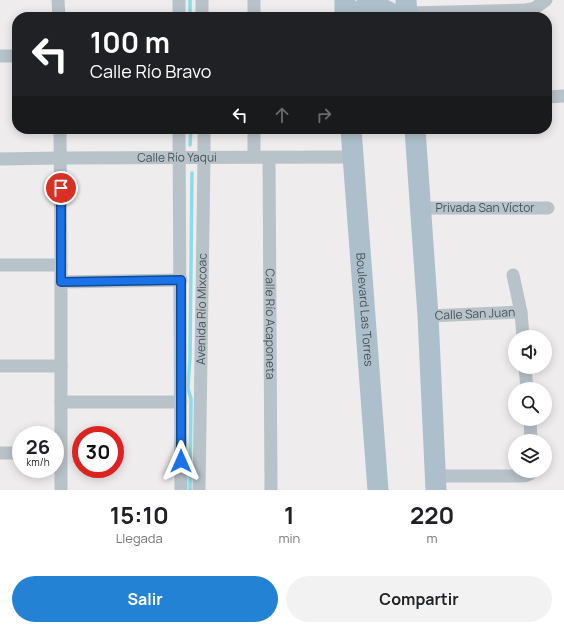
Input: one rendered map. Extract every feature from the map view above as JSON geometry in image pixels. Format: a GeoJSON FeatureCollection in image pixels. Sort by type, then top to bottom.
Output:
{"type":"FeatureCollection","features":[{"type":"Feature","properties":{"kind":"main road"},"geometry":{"type":"LineString","coordinates":[[345,0],[345,12]]}},
{"type":"Feature","properties":{"kind":"main road"},"geometry":{"type":"LineString","coordinates":[[359,12],[371,7],[377,7],[389,12]]}},
{"type":"Feature","properties":{"kind":"main road","name":"Boulevard Las Torres"},"geometry":{"type":"LineString","coordinates":[[352,134],[378,490]]}},
{"type":"Feature","properties":{"kind":"main road"},"geometry":{"type":"LineString","coordinates":[[415,134],[428,316],[435,483]]}},
{"type":"Feature","properties":{"kind":"street"},"geometry":{"type":"LineString","coordinates":[[58,0],[59,12]]}},
{"type":"Feature","properties":{"kind":"street"},"geometry":{"type":"LineString","coordinates":[[179,0],[179,12]]}},
{"type":"Feature","properties":{"kind":"street"},"geometry":{"type":"LineString","coordinates":[[202,0],[202,12]]}},
{"type":"Feature","properties":{"kind":"street"},"geometry":{"type":"LineString","coordinates":[[254,0],[254,12]]}},
{"type":"Feature","properties":{"kind":"street"},"geometry":{"type":"LineString","coordinates":[[404,12],[525,10],[534,8],[546,0]]}},
{"type":"Feature","properties":{"kind":"street"},"geometry":{"type":"LineString","coordinates":[[0,56],[12,56]]}},
{"type":"Feature","properties":{"kind":"street"},"geometry":{"type":"LineString","coordinates":[[552,97],[564,96]]}},
{"type":"Feature","properties":{"kind":"street"},"geometry":{"type":"LineString","coordinates":[[60,134],[62,264],[62,402],[60,426]]}},
{"type":"Feature","properties":{"kind":"street","name":"Avenida Río Mixcoac"},"geometry":{"type":"LineString","coordinates":[[179,134],[181,490]]}},
{"type":"Feature","properties":{"kind":"street","name":"Avenida Río Mixcoac"},"geometry":{"type":"LineString","coordinates":[[199,490],[204,134]]}},
{"type":"Feature","properties":{"kind":"street"},"geometry":{"type":"LineString","coordinates":[[254,134],[254,157]]}},
{"type":"Feature","properties":{"kind":"street","name":"Calle Río Yaqui"},"geometry":{"type":"LineString","coordinates":[[0,159],[354,157]]}},
{"type":"Feature","properties":{"kind":"street","name":"Calle Río Acaponeta"},"geometry":{"type":"LineString","coordinates":[[269,158],[271,490]]}},
{"type":"Feature","properties":{"kind":"street","name":"Privada San Víctor"},"geometry":{"type":"LineString","coordinates":[[421,208],[548,208]]}},
{"type":"Feature","properties":{"kind":"street"},"geometry":{"type":"LineString","coordinates":[[0,265],[62,264]]}},
{"type":"Feature","properties":{"kind":"street"},"geometry":{"type":"LineString","coordinates":[[514,275],[521,312]]}},
{"type":"Feature","properties":{"kind":"street"},"geometry":{"type":"LineString","coordinates":[[61,282],[181,280]]}},
{"type":"Feature","properties":{"kind":"street","name":"Calle San Juan"},"geometry":{"type":"LineString","coordinates":[[428,316],[521,312],[522,330]]}},
{"type":"Feature","properties":{"kind":"street"},"geometry":{"type":"LineString","coordinates":[[0,366],[62,366]]}},
{"type":"Feature","properties":{"kind":"street"},"geometry":{"type":"LineString","coordinates":[[62,402],[181,402]]}},
{"type":"Feature","properties":{"kind":"street"},"geometry":{"type":"LineString","coordinates":[[0,453],[12,453]]}},
{"type":"Feature","properties":{"kind":"street"},"geometry":{"type":"LineString","coordinates":[[435,483],[508,477]]}},
{"type":"Feature","properties":{"kind":"street"},"geometry":{"type":"LineString","coordinates":[[60,478],[61,490]]}},
{"type":"Feature","properties":{"kind":"waterway"},"geometry":{"type":"LineString","coordinates":[[190,0],[190,12]]}},
{"type":"Feature","properties":{"kind":"waterway"},"geometry":{"type":"LineString","coordinates":[[190,145],[191,134]]}},
{"type":"Feature","properties":{"kind":"waterway"},"geometry":{"type":"LineString","coordinates":[[190,490],[191,399],[188,388],[190,358],[192,173]]}},
{"type":"Feature","properties":{"kind":"route"},"geometry":{"type":"LineString","coordinates":[[61,188],[61,282],[181,280],[181,461]]}}]}
